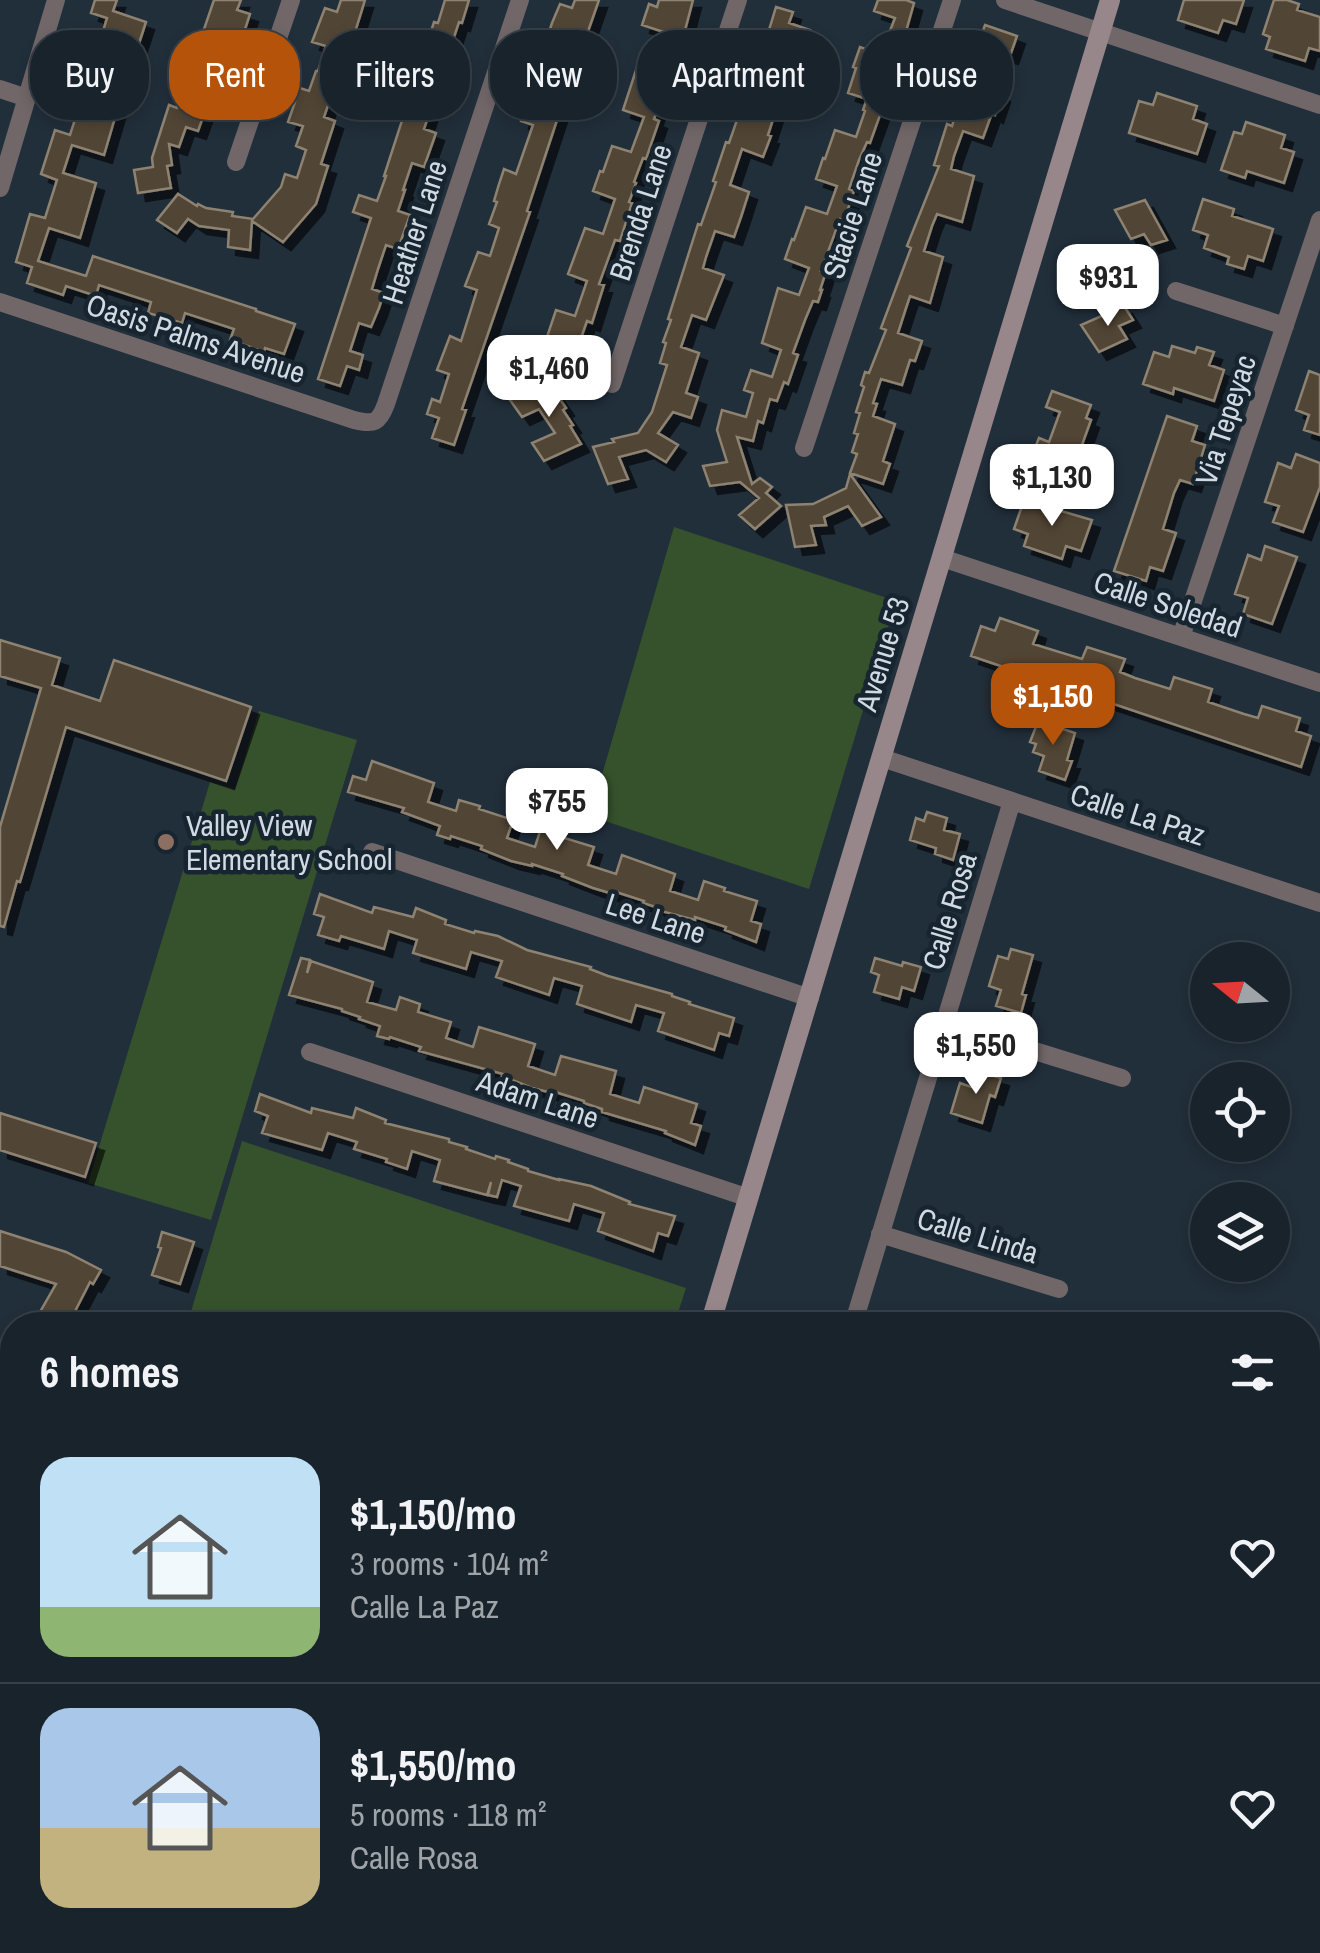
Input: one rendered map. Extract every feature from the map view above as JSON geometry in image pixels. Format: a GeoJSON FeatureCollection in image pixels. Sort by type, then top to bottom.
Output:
{"type":"FeatureCollection","features":[{"type":"Feature","properties":{"kind":"street"},"geometry":{"type":"LineString","coordinates":[[0,188],[56,0]]}},
{"type":"Feature","properties":{"kind":"street"},"geometry":{"type":"LineString","coordinates":[[236,162],[291,0]]}},
{"type":"Feature","properties":{"kind":"street","name":"Heather Lane"},"geometry":{"type":"LineString","coordinates":[[375,422],[386,404],[520,0]]}},
{"type":"Feature","properties":{"kind":"street","name":"Brenda Lane"},"geometry":{"type":"LineString","coordinates":[[612,384],[738,0]]}},
{"type":"Feature","properties":{"kind":"street","name":"Stacie Lane"},"geometry":{"type":"LineString","coordinates":[[804,448],[952,0]]}},
{"type":"Feature","properties":{"kind":"street"},"geometry":{"type":"LineString","coordinates":[[1005,0],[1320,105]]}},
{"type":"Feature","properties":{"kind":"street","name":"Avenue 53"},"geometry":{"type":"LineString","coordinates":[[714,1312],[1110,0]]}},
{"type":"Feature","properties":{"kind":"street"},"geometry":{"type":"LineString","coordinates":[[0,89],[26,98]]}},
{"type":"Feature","properties":{"kind":"street","name":"Via Tepeyac"},"geometry":{"type":"LineString","coordinates":[[1181,637],[1320,220]]}},
{"type":"Feature","properties":{"kind":"street"},"geometry":{"type":"LineString","coordinates":[[1176,292],[1284,326]]}},
{"type":"Feature","properties":{"kind":"street","name":"Oasis Palms Avenue"},"geometry":{"type":"LineString","coordinates":[[0,302],[366,424],[375,422]]}},
{"type":"Feature","properties":{"kind":"street","name":"Calle Soledad"},"geometry":{"type":"LineString","coordinates":[[942,558],[1320,683]]}},
{"type":"Feature","properties":{"kind":"street","name":"Calle La Paz"},"geometry":{"type":"LineString","coordinates":[[882,758],[1320,903]]}},
{"type":"Feature","properties":{"kind":"street","name":"Calle Rosa"},"geometry":{"type":"LineString","coordinates":[[857,1312],[1012,800]]}},
{"type":"Feature","properties":{"kind":"street","name":"Lee Lane"},"geometry":{"type":"LineString","coordinates":[[372,852],[810,998]]}},
{"type":"Feature","properties":{"kind":"street"},"geometry":{"type":"LineString","coordinates":[[944,1022],[1122,1078]]}},
{"type":"Feature","properties":{"kind":"street","name":"Adam Lane"},"geometry":{"type":"LineString","coordinates":[[310,1052],[748,1198]]}},
{"type":"Feature","properties":{"kind":"street","name":"Calle Linda"},"geometry":{"type":"LineString","coordinates":[[880,1234],[1059,1289]]}},
{"type":"Feature","properties":{"kind":"green space"},"geometry":{"type":"Polygon","coordinates":[[[674,527],[896,601],[809,889],[590,816],[674,527]]]}},
{"type":"Feature","properties":{"kind":"green space"},"geometry":{"type":"Polygon","coordinates":[[[259,711],[357,740],[211,1220],[88,1183],[210,782],[235,789],[259,711]]]}},
{"type":"Feature","properties":{"kind":"green space"},"geometry":{"type":"Polygon","coordinates":[[[242,1141],[686,1288],[678,1312],[191,1312],[242,1141]]]}},
{"type":"Feature","properties":{"kind":"building"},"geometry":{"type":"Polygon","coordinates":[[[95,0],[117,0],[113,11],[146,22],[143,30],[103,30],[107,18],[91,13],[95,0]]]}},
{"type":"Feature","properties":{"kind":"building"},"geometry":{"type":"Polygon","coordinates":[[[214,0],[241,0],[237,10],[250,14],[245,30],[204,30],[214,0]]]}},
{"type":"Feature","properties":{"kind":"building"},"geometry":{"type":"Polygon","coordinates":[[[341,0],[365,0],[356,30],[320,30],[320,44],[312,42],[325,8],[337,12],[341,0]]]}},
{"type":"Feature","properties":{"kind":"building"},"geometry":{"type":"Polygon","coordinates":[[[445,0],[469,0],[456,30],[431,30],[434,22],[438,23],[445,0]]]}},
{"type":"Feature","properties":{"kind":"building"},"geometry":{"type":"Polygon","coordinates":[[[575,0],[599,0],[588,30],[550,30],[560,4],[572,8],[575,0]]]}},
{"type":"Feature","properties":{"kind":"building"},"geometry":{"type":"Polygon","coordinates":[[[659,0],[693,0],[685,30],[658,30],[642,25],[649,4],[657,7],[659,0]]]}},
{"type":"Feature","properties":{"kind":"building"},"geometry":{"type":"Polygon","coordinates":[[[878,0],[914,3],[906,30],[890,30],[895,18],[874,11],[878,0]]]}},
{"type":"Feature","properties":{"kind":"building"},"geometry":{"type":"Polygon","coordinates":[[[1184,0],[1244,0],[1236,24],[1223,20],[1218,33],[1178,20],[1184,0]]]}},
{"type":"Feature","properties":{"kind":"building"},"geometry":{"type":"Polygon","coordinates":[[[1274,0],[1299,4],[1297,10],[1320,17],[1320,51],[1309,48],[1305,61],[1266,49],[1270,37],[1263,34],[1274,0]]]}},
{"type":"Feature","properties":{"kind":"building"},"geometry":{"type":"Polygon","coordinates":[[[776,7],[793,12],[789,23],[810,30],[769,30],[776,7]]]}},
{"type":"Feature","properties":{"kind":"building"},"geometry":{"type":"Polygon","coordinates":[[[860,47],[860,97],[848,93],[856,68],[853,67],[860,47]]]}},
{"type":"Feature","properties":{"kind":"building"},"geometry":{"type":"Polygon","coordinates":[[[320,65],[320,120],[335,121],[321,164],[328,166],[316,204],[283,242],[252,221],[250,250],[228,247],[229,230],[199,226],[188,219],[177,233],[157,220],[178,194],[197,206],[253,219],[281,187],[285,174],[297,178],[306,150],[296,146],[303,126],[288,122],[300,120],[300,88],[309,91],[320,65]]]}},
{"type":"Feature","properties":{"kind":"building"},"geometry":{"type":"Polygon","coordinates":[[[637,67],[637,115],[623,110],[637,67]]]}},
{"type":"Feature","properties":{"kind":"building"},"geometry":{"type":"Polygon","coordinates":[[[1157,93],[1197,106],[1193,119],[1207,124],[1197,154],[1129,133],[1139,101],[1153,105],[1157,93]]]}},
{"type":"Feature","properties":{"kind":"building"},"geometry":{"type":"Polygon","coordinates":[[[169,105],[169,120],[202,120],[198,131],[186,127],[179,147],[169,144],[171,188],[138,193],[134,170],[153,167],[152,158],[169,105]]]}},
{"type":"Feature","properties":{"kind":"building"},"geometry":{"type":"Polygon","coordinates":[[[75,120],[114,120],[104,155],[72,145],[63,173],[96,183],[80,238],[49,228],[38,261],[86,276],[93,256],[256,309],[295,324],[284,354],[265,348],[264,352],[230,340],[234,329],[185,313],[182,323],[148,313],[151,302],[99,285],[96,296],[66,286],[63,295],[27,283],[32,267],[16,262],[30,214],[45,218],[57,180],[41,174],[55,130],[70,135],[75,120]]]}},
{"type":"Feature","properties":{"kind":"building"},"geometry":{"type":"Polygon","coordinates":[[[402,120],[427,120],[424,129],[436,133],[424,167],[412,163],[398,211],[410,215],[398,249],[386,245],[372,289],[384,293],[371,327],[359,323],[350,351],[363,355],[359,370],[347,366],[340,386],[318,379],[371,218],[353,212],[359,195],[377,201],[402,120]]]}},
{"type":"Feature","properties":{"kind":"building"},"geometry":{"type":"Polygon","coordinates":[[[557,120],[527,211],[530,212],[462,409],[466,410],[454,445],[432,438],[439,418],[427,414],[432,399],[440,402],[449,374],[437,370],[450,336],[461,341],[477,290],[465,286],[478,252],[490,256],[499,228],[489,224],[504,169],[516,174],[533,125],[521,121],[557,120]]]}},
{"type":"Feature","properties":{"kind":"building"},"geometry":{"type":"Polygon","coordinates":[[[643,120],[659,121],[634,182],[620,241],[615,240],[599,284],[604,285],[592,323],[587,321],[562,375],[528,363],[535,343],[544,346],[556,310],[575,316],[587,281],[568,274],[585,228],[603,234],[615,199],[593,191],[612,146],[631,152],[643,120]]]}},
{"type":"Feature","properties":{"kind":"building"},"geometry":{"type":"Polygon","coordinates":[[[737,120],[773,120],[763,157],[742,149],[730,185],[749,192],[741,217],[734,237],[715,231],[703,268],[724,275],[706,320],[692,315],[681,347],[699,353],[686,393],[698,397],[691,418],[673,412],[658,433],[678,445],[666,462],[646,450],[619,457],[628,479],[608,484],[593,447],[638,433],[652,412],[667,365],[660,363],[671,320],[668,319],[726,142],[729,143],[737,120]]]}},
{"type":"Feature","properties":{"kind":"building"},"geometry":{"type":"Polygon","coordinates":[[[862,120],[878,120],[849,189],[854,191],[821,271],[826,272],[822,290],[818,302],[813,301],[793,353],[798,355],[788,384],[784,382],[777,401],[770,399],[753,441],[737,437],[752,484],[760,478],[772,487],[766,493],[781,506],[755,529],[739,515],[759,498],[740,482],[710,486],[703,466],[727,462],[717,430],[722,410],[746,417],[753,393],[744,390],[751,370],[772,377],[781,350],[762,343],[778,288],[799,295],[809,268],[785,259],[792,239],[806,207],[827,214],[837,186],[816,179],[835,130],[856,137],[862,120]]]}},
{"type":"Feature","properties":{"kind":"building"},"geometry":{"type":"Polygon","coordinates":[[[954,120],[989,120],[983,138],[963,131],[951,169],[974,176],[962,222],[937,214],[924,251],[943,257],[930,303],[910,296],[898,333],[922,341],[915,361],[910,360],[902,385],[881,379],[873,403],[877,404],[873,416],[895,424],[883,461],[890,464],[883,484],[850,473],[857,454],[852,452],[858,434],[854,433],[864,387],[861,385],[886,330],[881,328],[911,248],[907,246],[939,166],[934,165],[947,124],[952,126],[954,120]]]}},
{"type":"Feature","properties":{"kind":"building"},"geometry":{"type":"Polygon","coordinates":[[[1246,122],[1285,135],[1281,148],[1294,152],[1284,183],[1247,171],[1245,178],[1221,170],[1234,132],[1242,134],[1246,122]]]}},
{"type":"Feature","properties":{"kind":"building"},"geometry":{"type":"Polygon","coordinates":[[[1203,199],[1234,209],[1232,216],[1273,229],[1263,261],[1248,256],[1244,269],[1227,264],[1229,257],[1204,248],[1208,235],[1193,230],[1203,199]]]}},
{"type":"Feature","properties":{"kind":"building"},"geometry":{"type":"Polygon","coordinates":[[[1145,200],[1167,240],[1151,245],[1144,234],[1131,239],[1115,210],[1145,200]]]}},
{"type":"Feature","properties":{"kind":"building"},"geometry":{"type":"Polygon","coordinates":[[[1087,250],[1130,264],[1125,280],[1101,272],[1115,292],[1077,280],[1087,250]]]}},
{"type":"Feature","properties":{"kind":"building"},"geometry":{"type":"Polygon","coordinates":[[[1124,306],[1133,320],[1119,326],[1127,339],[1099,352],[1081,325],[1124,306]]]}},
{"type":"Feature","properties":{"kind":"building"},"geometry":{"type":"Polygon","coordinates":[[[1172,346],[1195,353],[1197,347],[1214,352],[1209,365],[1224,370],[1214,401],[1174,388],[1173,394],[1143,384],[1154,352],[1169,357],[1172,346]]]}},
{"type":"Feature","properties":{"kind":"building"},"geometry":{"type":"Polygon","coordinates":[[[1309,371],[1320,375],[1320,435],[1304,430],[1309,415],[1296,410],[1309,371]]]}},
{"type":"Feature","properties":{"kind":"building"},"geometry":{"type":"Polygon","coordinates":[[[548,382],[566,408],[563,410],[581,444],[544,461],[532,443],[555,433],[539,409],[522,417],[510,400],[548,382]]]}},
{"type":"Feature","properties":{"kind":"building"},"geometry":{"type":"Polygon","coordinates":[[[1052,391],[1091,405],[1086,418],[1091,420],[1073,470],[1032,456],[1039,438],[1049,442],[1060,412],[1046,407],[1052,391]]]}},
{"type":"Feature","properties":{"kind":"building"},"geometry":{"type":"Polygon","coordinates":[[[1167,416],[1197,426],[1192,441],[1205,445],[1193,484],[1180,480],[1174,493],[1163,529],[1176,533],[1163,571],[1150,567],[1146,581],[1114,571],[1167,416]]]}},
{"type":"Feature","properties":{"kind":"building"},"geometry":{"type":"Polygon","coordinates":[[[1296,454],[1320,463],[1320,487],[1303,532],[1273,522],[1279,506],[1265,502],[1278,463],[1291,468],[1296,454]]]}},
{"type":"Feature","properties":{"kind":"building"},"geometry":{"type":"Polygon","coordinates":[[[850,474],[881,517],[862,526],[848,506],[824,517],[826,525],[811,526],[816,545],[795,547],[786,505],[813,504],[846,488],[850,474]]]}},
{"type":"Feature","properties":{"kind":"building"},"geometry":{"type":"Polygon","coordinates":[[[1024,500],[1092,520],[1081,551],[1066,546],[1062,559],[1024,546],[1028,534],[1014,529],[1024,500]]]}},
{"type":"Feature","properties":{"kind":"building"},"geometry":{"type":"Polygon","coordinates":[[[1265,546],[1297,557],[1272,624],[1243,614],[1248,598],[1235,594],[1248,555],[1261,560],[1265,546]]]}},
{"type":"Feature","properties":{"kind":"building"},"geometry":{"type":"Polygon","coordinates":[[[1000,618],[1038,631],[1033,644],[1082,659],[1087,647],[1125,659],[1120,672],[1135,678],[1170,689],[1174,677],[1212,689],[1208,702],[1244,714],[1258,718],[1262,706],[1300,718],[1296,731],[1311,736],[1301,767],[971,656],[981,626],[995,631],[1000,618]]]}},
{"type":"Feature","properties":{"kind":"building"},"geometry":{"type":"Polygon","coordinates":[[[0,640],[60,658],[52,685],[100,701],[114,660],[251,707],[226,781],[66,727],[4,927],[0,926],[0,827],[41,688],[0,676],[0,640]]]}},
{"type":"Feature","properties":{"kind":"building"},"geometry":{"type":"Polygon","coordinates":[[[1050,718],[1054,726],[1075,733],[1065,780],[1039,771],[1044,756],[1033,752],[1036,744],[1030,742],[1037,724],[1050,718]]]}},
{"type":"Feature","properties":{"kind":"building"},"geometry":{"type":"Polygon","coordinates":[[[372,761],[434,783],[428,802],[456,811],[459,800],[513,820],[507,838],[535,847],[541,828],[594,847],[588,865],[616,874],[622,855],[675,874],[670,891],[698,900],[704,881],[757,901],[751,921],[761,924],[756,942],[725,930],[726,927],[661,911],[644,901],[593,888],[563,874],[511,861],[481,849],[482,846],[437,835],[440,826],[402,812],[404,808],[348,792],[353,776],[366,780],[372,761]]]}},
{"type":"Feature","properties":{"kind":"building"},"geometry":{"type":"Polygon","coordinates":[[[927,812],[947,818],[944,830],[960,834],[953,860],[935,854],[936,848],[910,840],[916,818],[924,821],[927,812]]]}},
{"type":"Feature","properties":{"kind":"building"},"geometry":{"type":"Polygon","coordinates":[[[320,894],[372,913],[374,907],[413,917],[416,908],[446,920],[445,924],[498,936],[527,950],[672,994],[689,1004],[734,1018],[729,1036],[719,1033],[714,1050],[658,1031],[664,1013],[636,1005],[631,1022],[577,1004],[582,986],[554,978],[549,995],[496,977],[502,961],[471,952],[466,969],[413,953],[417,940],[389,931],[384,949],[341,936],[339,941],[318,935],[324,917],[314,914],[320,894]]]}},
{"type":"Feature","properties":{"kind":"building"},"geometry":{"type":"Polygon","coordinates":[[[1011,949],[1033,955],[1021,1013],[996,1006],[1001,990],[989,986],[998,956],[1008,959],[1011,949]]]}},
{"type":"Feature","properties":{"kind":"building"},"geometry":{"type":"Polygon","coordinates":[[[301,958],[310,960],[307,973],[311,961],[373,982],[367,1002],[396,1010],[400,997],[420,1004],[418,1012],[451,1022],[446,1038],[473,1047],[479,1027],[535,1044],[528,1066],[555,1075],[561,1056],[616,1071],[610,1094],[639,1103],[644,1087],[697,1104],[691,1123],[701,1126],[695,1145],[666,1131],[602,1112],[584,1101],[532,1088],[503,1074],[377,1036],[380,1026],[342,1009],[289,995],[301,958]]]}},
{"type":"Feature","properties":{"kind":"building"},"geometry":{"type":"Polygon","coordinates":[[[875,958],[921,967],[914,991],[902,987],[899,999],[874,992],[879,975],[871,972],[875,958]]]}},
{"type":"Feature","properties":{"kind":"building"},"geometry":{"type":"Polygon","coordinates":[[[976,1071],[1001,1078],[995,1097],[990,1095],[982,1123],[951,1113],[960,1083],[971,1087],[976,1071]]]}},
{"type":"Feature","properties":{"kind":"building"},"geometry":{"type":"Polygon","coordinates":[[[260,1094],[311,1113],[312,1108],[353,1118],[356,1108],[386,1120],[385,1123],[449,1139],[466,1149],[509,1160],[528,1171],[591,1186],[629,1204],[675,1216],[668,1236],[658,1233],[653,1251],[598,1231],[604,1213],[574,1204],[569,1221],[514,1206],[521,1186],[502,1180],[497,1197],[488,1195],[491,1182],[487,1195],[434,1181],[440,1160],[412,1151],[407,1169],[354,1149],[357,1142],[328,1133],[322,1150],[262,1133],[268,1116],[255,1111],[260,1094]]]}},
{"type":"Feature","properties":{"kind":"building"},"geometry":{"type":"Polygon","coordinates":[[[0,1113],[96,1143],[85,1177],[0,1150],[0,1113]]]}},
{"type":"Feature","properties":{"kind":"building"},"geometry":{"type":"Polygon","coordinates":[[[0,1231],[66,1252],[101,1270],[75,1312],[40,1312],[56,1284],[0,1266],[0,1231]]]}},
{"type":"Feature","properties":{"kind":"building"},"geometry":{"type":"Polygon","coordinates":[[[162,1232],[194,1242],[180,1284],[152,1275],[162,1232]]]}},
{"type":"Feature","properties":{"kind":"place","name":"Valley View Elementary School"},"geometry":{"type":"Point","coordinates":[166,842]}}]}
